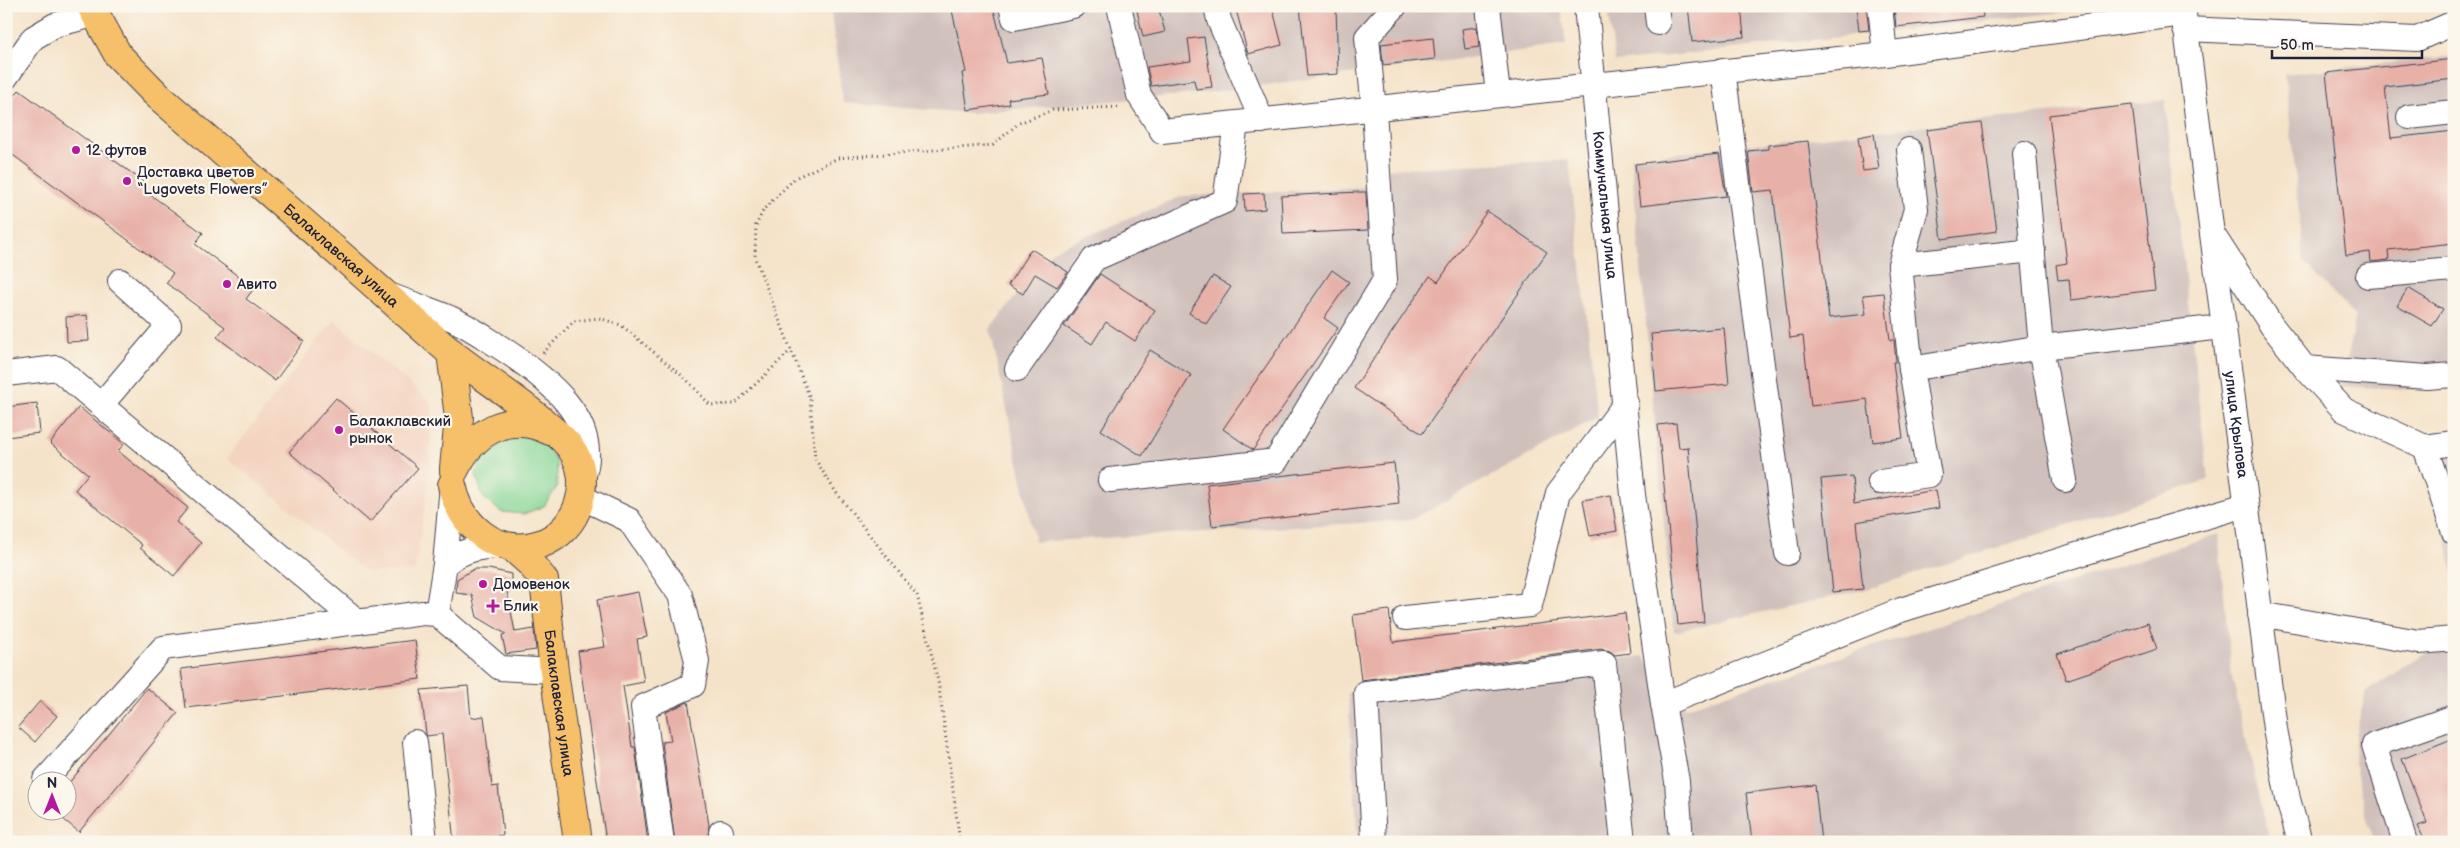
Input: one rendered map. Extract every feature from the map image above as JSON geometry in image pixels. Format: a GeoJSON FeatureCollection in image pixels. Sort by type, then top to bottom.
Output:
{"type":"FeatureCollection","features":[{"type":"Feature","properties":{"kind":"main road","name":"Балаклавская улица"},"geometry":{"type":"LineString","coordinates":[[92,10],[118,55],[157,95],[451,352],[510,394],[558,435],[570,447],[578,463],[582,488]]}},
{"type":"Feature","properties":{"kind":"main road"},"geometry":{"type":"LineString","coordinates":[[451,352],[459,418],[453,478],[454,498],[468,523],[490,540],[508,546],[528,547],[553,538],[571,520],[582,488]]}},
{"type":"Feature","properties":{"kind":"main road"},"geometry":{"type":"LineString","coordinates":[[453,478],[463,452],[478,436],[497,426],[518,422],[539,425],[558,435]]}},
{"type":"Feature","properties":{"kind":"main road","name":"Балаклавская улица"},"geometry":{"type":"LineString","coordinates":[[553,538],[544,580],[554,670],[578,842]]}},
{"type":"Feature","properties":{"kind":"main road"},"geometry":{"type":"LineString","coordinates":[[508,546],[530,563],[544,580]]}},
{"type":"Feature","properties":{"kind":"street"},"geometry":{"type":"LineString","coordinates":[[1011,6],[1014,18],[1073,6]]}},
{"type":"Feature","properties":{"kind":"street"},"geometry":{"type":"LineString","coordinates":[[1119,6],[1139,95],[1162,131],[1374,110],[1498,94],[1885,54],[2184,16],[2417,39],[2454,23]]}},
{"type":"Feature","properties":{"kind":"street"},"geometry":{"type":"LineString","coordinates":[[1216,6],[1219,20],[1262,121]]}},
{"type":"Feature","properties":{"kind":"street"},"geometry":{"type":"LineString","coordinates":[[1110,480],[1276,461],[1385,280],[1374,110],[1367,37],[1396,6]]}},
{"type":"Feature","properties":{"kind":"street"},"geometry":{"type":"LineString","coordinates":[[1488,6],[1498,94]]}},
{"type":"Feature","properties":{"kind":"street","name":"Коммунальная улица"},"geometry":{"type":"LineString","coordinates":[[1586,6],[1626,402],[1633,494],[1663,704],[1677,781],[1680,842]]}},
{"type":"Feature","properties":{"kind":"street"},"geometry":{"type":"LineString","coordinates":[[1880,6],[1885,54]]}},
{"type":"Feature","properties":{"kind":"street"},"geometry":{"type":"LineString","coordinates":[[6,77],[33,38],[55,24],[92,10]]}},
{"type":"Feature","properties":{"kind":"street","name":"улица Крылова"},"geometry":{"type":"LineString","coordinates":[[2184,16],[2275,729],[2288,799],[2300,842]]}},
{"type":"Feature","properties":{"kind":"street"},"geometry":{"type":"LineString","coordinates":[[1723,70],[1788,553]]}},
{"type":"Feature","properties":{"kind":"street"},"geometry":{"type":"LineString","coordinates":[[2409,117],[2454,112]]}},
{"type":"Feature","properties":{"kind":"street"},"geometry":{"type":"LineString","coordinates":[[1016,369],[1094,259],[1225,200],[1236,124]]}},
{"type":"Feature","properties":{"kind":"street"},"geometry":{"type":"LineString","coordinates":[[1880,482],[1929,475],[1911,369],[1900,265],[1916,208],[1909,150]]}},
{"type":"Feature","properties":{"kind":"street"},"geometry":{"type":"LineString","coordinates":[[2024,153],[2041,347],[2065,480]]}},
{"type":"Feature","properties":{"kind":"street"},"geometry":{"type":"LineString","coordinates":[[2211,232],[2272,326],[2304,368],[2344,410],[2425,447],[2454,443]]}},
{"type":"Feature","properties":{"kind":"street"},"geometry":{"type":"LineString","coordinates":[[1900,265],[2033,251]]}},
{"type":"Feature","properties":{"kind":"street"},"geometry":{"type":"LineString","coordinates":[[2368,276],[2454,269]]}},
{"type":"Feature","properties":{"kind":"street"},"geometry":{"type":"LineString","coordinates":[[101,406],[169,325],[120,281]]}},
{"type":"Feature","properties":{"kind":"street"},"geometry":{"type":"LineString","coordinates":[[385,294],[458,322],[531,368],[573,410],[582,428],[588,465],[582,488],[629,520],[680,595],[697,661],[694,685],[643,707],[662,842]]}},
{"type":"Feature","properties":{"kind":"street"},"geometry":{"type":"LineString","coordinates":[[1911,369],[2041,347],[2223,327]]}},
{"type":"Feature","properties":{"kind":"street"},"geometry":{"type":"LineString","coordinates":[[6,374],[57,368],[358,622]]}},
{"type":"Feature","properties":{"kind":"street"},"geometry":{"type":"LineString","coordinates":[[2304,368],[2427,377],[2454,375]]}},
{"type":"Feature","properties":{"kind":"street"},"geometry":{"type":"LineString","coordinates":[[1405,618],[1530,605],[1558,492],[1626,402]]}},
{"type":"Feature","properties":{"kind":"street"},"geometry":{"type":"LineString","coordinates":[[2425,447],[2454,532]]}},
{"type":"Feature","properties":{"kind":"street"},"geometry":{"type":"LineString","coordinates":[[437,614],[445,564],[453,478]]}},
{"type":"Feature","properties":{"kind":"street"},"geometry":{"type":"LineString","coordinates":[[1663,704],[1900,610],[2125,540],[2246,505]]}},
{"type":"Feature","properties":{"kind":"street"},"geometry":{"type":"LineString","coordinates":[[445,564],[458,553],[472,548],[508,546]]}},
{"type":"Feature","properties":{"kind":"street"},"geometry":{"type":"LineString","coordinates":[[54,770],[163,648],[415,613],[437,614],[500,668],[554,670]]}},
{"type":"Feature","properties":{"kind":"street"},"geometry":{"type":"LineString","coordinates":[[2260,614],[2420,642],[2454,639]]}},
{"type":"Feature","properties":{"kind":"street"},"geometry":{"type":"LineString","coordinates":[[1374,842],[1366,693],[1604,663],[1623,842]]}},
{"type":"Feature","properties":{"kind":"street"},"geometry":{"type":"LineString","coordinates":[[2404,842],[2374,745],[2454,717]]}},
{"type":"Feature","properties":{"kind":"street"},"geometry":{"type":"LineString","coordinates":[[415,742],[425,842]]}},
{"type":"Feature","properties":{"kind":"path"},"geometry":{"type":"LineString","coordinates":[[960,842],[938,680],[917,596],[835,490],[816,459],[810,398],[755,258],[756,225],[764,208],[795,178],[838,158],[993,145],[1019,122],[1053,110],[1085,107],[1147,107]]}},
{"type":"Feature","properties":{"kind":"path"},"geometry":{"type":"LineString","coordinates":[[531,368],[553,341],[574,321],[599,318],[622,325],[686,379],[710,405],[736,404],[791,350]]}},
{"type":"Feature","properties":{"kind":"shaded area"},"geometry":{"type":"Polygon","coordinates":[[[830,6],[1561,6],[1566,45],[1205,93],[970,113],[843,103],[830,6]]]}},
{"type":"Feature","properties":{"kind":"shaded area"},"geometry":{"type":"Polygon","coordinates":[[[1608,6],[2118,6],[1615,62],[1608,6]]]}},
{"type":"Feature","properties":{"kind":"shaded area"},"geometry":{"type":"Polygon","coordinates":[[[2454,56],[2454,387],[2428,390],[2340,386],[2356,317],[2304,262],[2285,74],[2454,56]]]}},
{"type":"Feature","properties":{"kind":"shaded area"},"geometry":{"type":"Polygon","coordinates":[[[2165,100],[2208,480],[1867,589],[1674,632],[1631,158],[2165,100]]]}},
{"type":"Feature","properties":{"kind":"shaded area"},"geometry":{"type":"Polygon","coordinates":[[[1569,160],[1598,417],[1411,520],[1035,542],[990,329],[1052,251],[1183,196],[1387,186],[1389,169],[1569,160]]]}},
{"type":"Feature","properties":{"kind":"shaded area","name":"Балаклавский рынок"},"geometry":{"type":"Polygon","coordinates":[[[334,320],[432,403],[429,478],[415,571],[366,572],[227,458],[334,320]]]}},
{"type":"Feature","properties":{"kind":"shaded area"},"geometry":{"type":"Polygon","coordinates":[[[2454,426],[2454,578],[2433,470],[2454,426]]]}},
{"type":"Feature","properties":{"kind":"shaded area"},"geometry":{"type":"Polygon","coordinates":[[[2218,534],[2232,677],[2270,842],[1358,842],[1348,693],[1643,656],[1684,708],[2218,534]]]}},
{"type":"Feature","properties":{"kind":"shaded area"},"geometry":{"type":"Polygon","coordinates":[[[2454,634],[2454,842],[2375,842],[2368,823],[2354,763],[2355,736],[2366,692],[2454,634]]]}},
{"type":"Feature","properties":{"kind":"green space"},"geometry":{"type":"Polygon","coordinates":[[[524,435],[544,444],[557,463],[557,487],[544,506],[524,514],[501,512],[483,497],[476,475],[483,453],[501,438],[524,435]]]}},
{"type":"Feature","properties":{"kind":"building"},"geometry":{"type":"Polygon","coordinates":[[[951,6],[993,6],[1007,63],[1042,58],[1049,94],[1008,99],[1009,104],[968,110],[962,73],[966,72],[951,6]]]}},
{"type":"Feature","properties":{"kind":"building"},"geometry":{"type":"Polygon","coordinates":[[[1136,6],[1158,6],[1165,32],[1143,37],[1136,6]]]}},
{"type":"Feature","properties":{"kind":"building"},"geometry":{"type":"Polygon","coordinates":[[[1235,6],[1272,6],[1282,45],[1248,54],[1235,6]]]}},
{"type":"Feature","properties":{"kind":"building"},"geometry":{"type":"Polygon","coordinates":[[[1300,6],[1336,6],[1338,74],[1307,76],[1300,6]]]}},
{"type":"Feature","properties":{"kind":"building"},"geometry":{"type":"Polygon","coordinates":[[[1688,6],[1741,6],[1744,37],[1692,42],[1688,6]]]}},
{"type":"Feature","properties":{"kind":"building"},"geometry":{"type":"Polygon","coordinates":[[[1856,6],[1866,6],[1869,30],[1859,31],[1856,6]]]}},
{"type":"Feature","properties":{"kind":"building"},"geometry":{"type":"Polygon","coordinates":[[[1894,6],[1982,6],[1983,17],[1896,27],[1894,6]]]}},
{"type":"Feature","properties":{"kind":"building"},"geometry":{"type":"Polygon","coordinates":[[[1477,27],[1479,47],[1465,49],[1462,29],[1477,27]]]}},
{"type":"Feature","properties":{"kind":"building"},"geometry":{"type":"Polygon","coordinates":[[[1204,37],[1212,87],[1196,89],[1194,80],[1151,86],[1147,67],[1191,61],[1188,39],[1204,37]]]}},
{"type":"Feature","properties":{"kind":"building"},"geometry":{"type":"Polygon","coordinates":[[[1433,38],[1435,59],[1383,65],[1381,44],[1433,38]]]}},
{"type":"Feature","properties":{"kind":"building"},"geometry":{"type":"Polygon","coordinates":[[[2454,59],[2454,79],[2385,87],[2391,138],[2454,131],[2454,243],[2388,250],[2389,260],[2371,262],[2370,252],[2346,255],[2326,73],[2454,59]]]}},
{"type":"Feature","properties":{"kind":"building"},"geometry":{"type":"Polygon","coordinates":[[[19,90],[145,183],[141,188],[203,233],[195,244],[254,288],[246,299],[304,341],[275,381],[217,337],[225,327],[166,283],[173,273],[6,150],[6,107],[19,90]]]}},
{"type":"Feature","properties":{"kind":"building"},"geometry":{"type":"Polygon","coordinates":[[[2132,105],[2155,290],[2071,300],[2069,279],[2058,280],[2056,265],[2067,263],[2049,115],[2132,105]]]}},
{"type":"Feature","properties":{"kind":"building"},"geometry":{"type":"Polygon","coordinates":[[[1982,123],[1997,231],[1942,239],[1927,130],[1982,123]]]}},
{"type":"Feature","properties":{"kind":"building"},"geometry":{"type":"Polygon","coordinates":[[[1874,134],[1879,169],[1863,171],[1858,137],[1874,134]]]}},
{"type":"Feature","properties":{"kind":"building"},"geometry":{"type":"Polygon","coordinates":[[[1808,141],[1829,318],[1866,314],[1863,295],[1884,293],[1890,340],[1894,340],[1896,362],[1893,362],[1903,438],[1873,442],[1867,399],[1811,406],[1803,336],[1790,338],[1773,190],[1753,192],[1748,151],[1768,149],[1768,145],[1808,141]]]}},
{"type":"Feature","properties":{"kind":"building"},"geometry":{"type":"Polygon","coordinates":[[[1719,154],[1726,196],[1640,206],[1635,164],[1719,154]]]}},
{"type":"Feature","properties":{"kind":"building"},"geometry":{"type":"Polygon","coordinates":[[[1366,192],[1368,230],[1283,234],[1281,196],[1366,192]]]}},
{"type":"Feature","properties":{"kind":"building"},"geometry":{"type":"Polygon","coordinates":[[[1264,193],[1265,209],[1245,211],[1244,194],[1264,193]]]}},
{"type":"Feature","properties":{"kind":"building"},"geometry":{"type":"Polygon","coordinates":[[[1487,211],[1547,252],[1422,434],[1354,388],[1430,276],[1438,282],[1487,211]]]}},
{"type":"Feature","properties":{"kind":"building"},"geometry":{"type":"Polygon","coordinates":[[[1031,249],[1068,272],[1057,287],[1035,274],[1023,294],[1008,285],[1031,249]]]}},
{"type":"Feature","properties":{"kind":"building"},"geometry":{"type":"Polygon","coordinates":[[[1332,270],[1349,282],[1324,318],[1338,328],[1253,450],[1223,429],[1332,270]]]}},
{"type":"Feature","properties":{"kind":"building"},"geometry":{"type":"Polygon","coordinates":[[[1100,274],[1155,310],[1135,341],[1106,322],[1092,344],[1064,326],[1100,274]]]}},
{"type":"Feature","properties":{"kind":"building"},"geometry":{"type":"Polygon","coordinates":[[[1213,276],[1231,287],[1206,324],[1189,313],[1213,276]]]}},
{"type":"Feature","properties":{"kind":"building"},"geometry":{"type":"Polygon","coordinates":[[[2408,288],[2443,309],[2432,326],[2397,306],[2408,288]]]}},
{"type":"Feature","properties":{"kind":"building"},"geometry":{"type":"Polygon","coordinates":[[[87,315],[89,341],[67,342],[66,317],[87,315]]]}},
{"type":"Feature","properties":{"kind":"building"},"geometry":{"type":"Polygon","coordinates":[[[1724,328],[1729,384],[1656,391],[1651,334],[1724,328]]]}},
{"type":"Feature","properties":{"kind":"building"},"geometry":{"type":"Polygon","coordinates":[[[1150,350],[1191,375],[1142,456],[1101,430],[1150,350]]]}},
{"type":"Feature","properties":{"kind":"building","name":"Балаклавский рынок"},"geometry":{"type":"Polygon","coordinates":[[[336,398],[418,468],[370,522],[289,452],[336,398]]]}},
{"type":"Feature","properties":{"kind":"building"},"geometry":{"type":"Polygon","coordinates":[[[37,403],[40,433],[6,437],[6,407],[37,403]]]}},
{"type":"Feature","properties":{"kind":"building"},"geometry":{"type":"Polygon","coordinates":[[[79,407],[124,444],[118,451],[188,508],[176,522],[201,543],[174,576],[140,548],[142,545],[75,490],[88,474],[50,443],[79,407]]]}},
{"type":"Feature","properties":{"kind":"building"},"geometry":{"type":"Polygon","coordinates":[[[1676,423],[1679,448],[1688,447],[1704,622],[1678,625],[1658,425],[1676,423]]]}},
{"type":"Feature","properties":{"kind":"building"},"geometry":{"type":"Polygon","coordinates":[[[1394,463],[1399,504],[1212,526],[1207,484],[1394,463]]]}},
{"type":"Feature","properties":{"kind":"building"},"geometry":{"type":"Polygon","coordinates":[[[1852,476],[1854,504],[1936,490],[1939,508],[1856,522],[1863,589],[1833,592],[1821,479],[1852,476]]]}},
{"type":"Feature","properties":{"kind":"building"},"geometry":{"type":"Polygon","coordinates":[[[1611,495],[1617,531],[1590,536],[1583,500],[1611,495]]]}},
{"type":"Feature","properties":{"kind":"building"},"geometry":{"type":"Polygon","coordinates":[[[474,569],[489,569],[511,574],[511,590],[507,591],[515,632],[534,629],[536,650],[506,654],[502,635],[506,634],[477,617],[472,595],[456,593],[457,579],[474,569]]]}},
{"type":"Feature","properties":{"kind":"building"},"geometry":{"type":"Polygon","coordinates":[[[638,592],[647,637],[637,639],[644,682],[623,686],[632,747],[635,747],[648,842],[606,842],[578,651],[605,647],[597,600],[638,592]]]}},
{"type":"Feature","properties":{"kind":"building"},"geometry":{"type":"Polygon","coordinates":[[[1389,610],[1393,642],[1625,613],[1630,653],[1615,655],[1610,651],[1602,649],[1361,680],[1353,615],[1389,610]]]}},
{"type":"Feature","properties":{"kind":"building"},"geometry":{"type":"Polygon","coordinates":[[[2148,623],[2157,649],[2066,680],[2057,654],[2148,623]]]}},
{"type":"Feature","properties":{"kind":"building"},"geometry":{"type":"Polygon","coordinates":[[[415,640],[420,679],[186,708],[181,669],[415,640]]]}},
{"type":"Feature","properties":{"kind":"building"},"geometry":{"type":"Polygon","coordinates":[[[468,686],[471,718],[484,716],[492,787],[498,786],[503,835],[497,836],[497,842],[454,842],[442,734],[427,736],[426,734],[421,690],[468,686]]]}},
{"type":"Feature","properties":{"kind":"building"},"geometry":{"type":"Polygon","coordinates":[[[147,688],[178,713],[79,832],[64,820],[78,820],[78,772],[147,688]]]}},
{"type":"Feature","properties":{"kind":"building"},"geometry":{"type":"Polygon","coordinates":[[[40,701],[57,716],[35,742],[18,727],[40,701]]]}},
{"type":"Feature","properties":{"kind":"building"},"geometry":{"type":"Polygon","coordinates":[[[688,702],[709,825],[708,839],[675,842],[662,742],[671,741],[666,712],[688,702]]]}},
{"type":"Feature","properties":{"kind":"building"},"geometry":{"type":"Polygon","coordinates":[[[2454,738],[2454,842],[2425,842],[2418,826],[2427,823],[2402,759],[2454,738]]]}},
{"type":"Feature","properties":{"kind":"building"},"geometry":{"type":"Polygon","coordinates":[[[1815,785],[1821,842],[1752,842],[1746,793],[1815,785]]]}},
{"type":"Feature","properties":{"kind":"place","name":"12 футов"},"geometry":{"type":"Point","coordinates":[76,150]}},
{"type":"Feature","properties":{"kind":"place","name":"Доставка цветов “Lugovets Flowers”"},"geometry":{"type":"Point","coordinates":[127,181]}},
{"type":"Feature","properties":{"kind":"place","name":"Авито"},"geometry":{"type":"Point","coordinates":[227,284]}},
{"type":"Feature","properties":{"kind":"place","name":"Балаклавский рынок"},"geometry":{"type":"Point","coordinates":[339,430]}},
{"type":"Feature","properties":{"kind":"place","name":"Домовенок"},"geometry":{"type":"Point","coordinates":[483,584]}},
{"type":"Feature","properties":{"kind":"place","name":"Блик"},"geometry":{"type":"Point","coordinates":[493,606]}}]}
